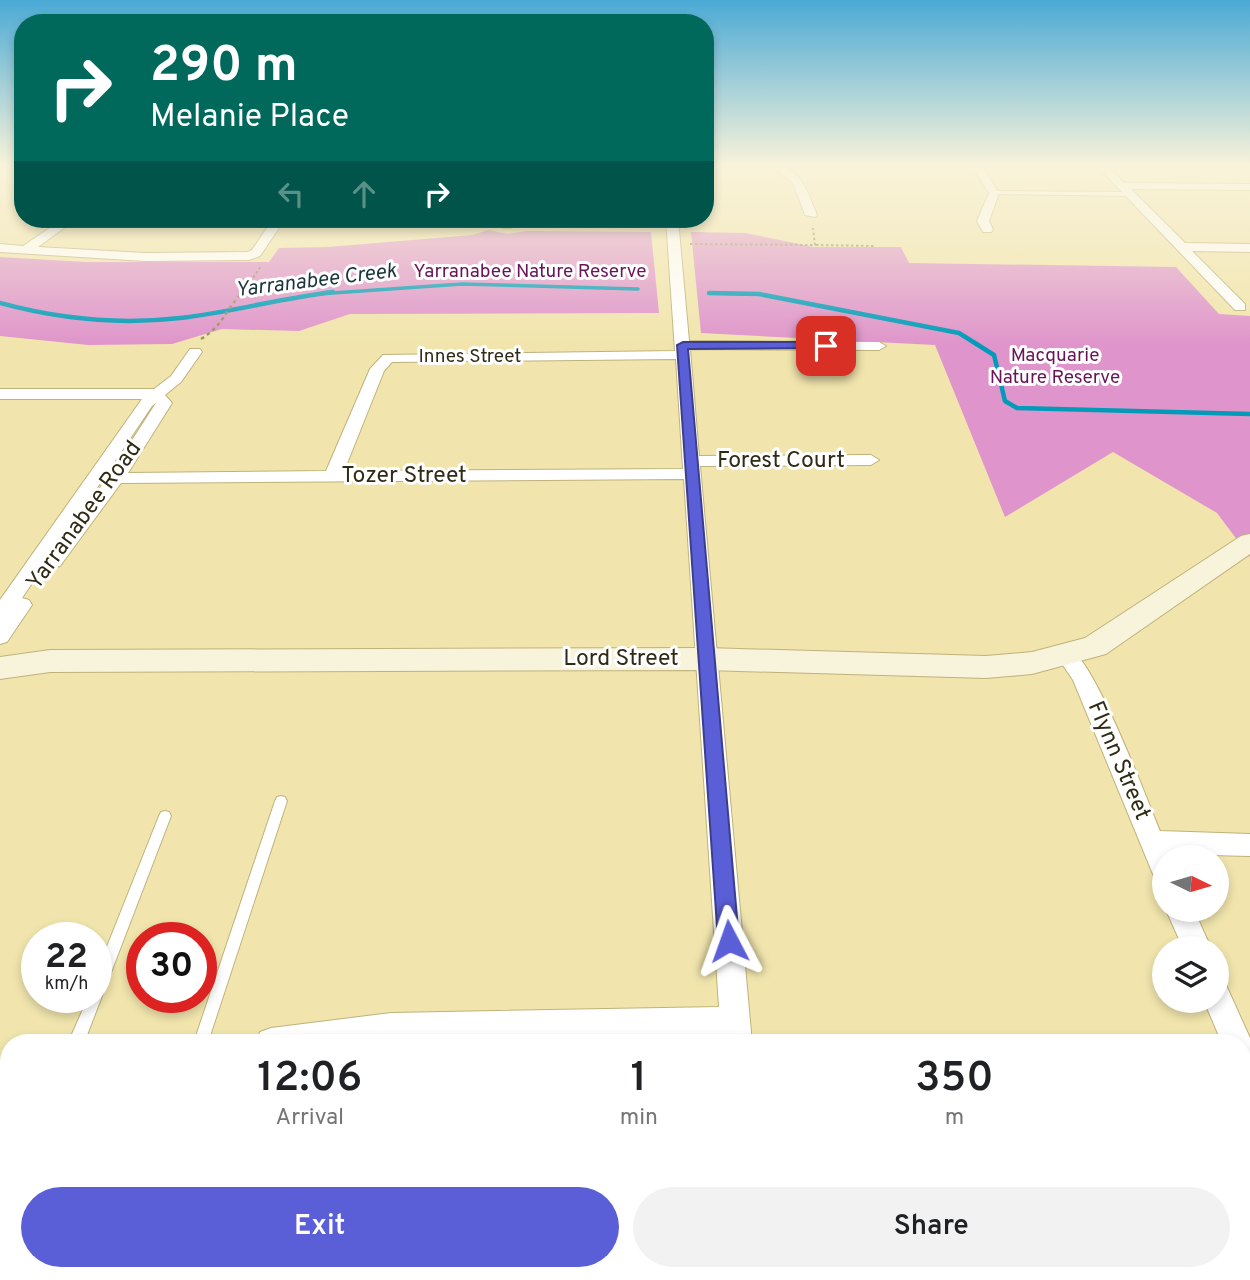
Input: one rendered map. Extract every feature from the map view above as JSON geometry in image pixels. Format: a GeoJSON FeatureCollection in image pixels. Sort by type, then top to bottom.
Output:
{"type":"FeatureCollection","features":[{"type":"Feature","properties":{"kind":"main road","name":"Lord Street"},"geometry":{"type":"LineString","coordinates":[[2,662],[706,659],[986,667],[1032,663],[1094,646],[1250,542]]}},
{"type":"Feature","properties":{"kind":"street"},"geometry":{"type":"LineString","coordinates":[[985,225],[987,230]]}},
{"type":"Feature","properties":{"kind":"street"},"geometry":{"type":"LineString","coordinates":[[1159,225],[1240,307]]}},
{"type":"Feature","properties":{"kind":"street"},"geometry":{"type":"LineString","coordinates":[[24,251],[57,228]]}},
{"type":"Feature","properties":{"kind":"street"},"geometry":{"type":"LineString","coordinates":[[0,248],[145,257],[249,256],[256,253],[273,228]]}},
{"type":"Feature","properties":{"kind":"street"},"geometry":{"type":"LineString","coordinates":[[343,1034],[391,1028],[736,1032],[672,228]]}},
{"type":"Feature","properties":{"kind":"street"},"geometry":{"type":"LineString","coordinates":[[1180,247],[1250,248]]}},
{"type":"Feature","properties":{"kind":"street","name":"Innes Street"},"geometry":{"type":"LineString","coordinates":[[333,477],[377,369],[388,358],[879,346]]}},
{"type":"Feature","properties":{"kind":"street","name":"Yarranabee Road"},"geometry":{"type":"LineString","coordinates":[[0,615],[146,403],[176,379],[195,352]]}},
{"type":"Feature","properties":{"kind":"street"},"geometry":{"type":"LineString","coordinates":[[0,394],[157,394]]}},
{"type":"Feature","properties":{"kind":"street","name":"Yarranabee Road"},"geometry":{"type":"LineString","coordinates":[[0,637],[116,478],[163,403],[157,394]]}},
{"type":"Feature","properties":{"kind":"street","name":"Forest Court"},"geometry":{"type":"LineString","coordinates":[[692,467],[871,460]]}},
{"type":"Feature","properties":{"kind":"street","name":"Tozer Street"},"geometry":{"type":"LineString","coordinates":[[116,478],[333,477],[692,467]]}},
{"type":"Feature","properties":{"kind":"street","name":"Flynn Street"},"geometry":{"type":"LineString","coordinates":[[1067,655],[1083,678],[1153,845]]}},
{"type":"Feature","properties":{"kind":"street"},"geometry":{"type":"LineString","coordinates":[[1152,842],[1250,845]]}},
{"type":"Feature","properties":{"kind":"street"},"geometry":{"type":"LineString","coordinates":[[1224,1013],[1233,1034]]}},
{"type":"Feature","properties":{"kind":"lane"},"geometry":{"type":"LineString","coordinates":[[204,1034],[281,802]]}},
{"type":"Feature","properties":{"kind":"lane"},"geometry":{"type":"LineString","coordinates":[[112,952],[165,816]]}},
{"type":"Feature","properties":{"kind":"lane"},"geometry":{"type":"LineString","coordinates":[[80,1034],[88,1013]]}},
{"type":"Feature","properties":{"kind":"path"},"geometry":{"type":"LineString","coordinates":[[812,225],[815,245]]}},
{"type":"Feature","properties":{"kind":"path"},"geometry":{"type":"LineString","coordinates":[[674,244],[874,246]]}},
{"type":"Feature","properties":{"kind":"path"},"geometry":{"type":"LineString","coordinates":[[195,352],[195,343],[217,329],[230,305],[247,289],[267,256],[249,256]]}},
{"type":"Feature","properties":{"kind":"green space","name":"Yarranabee Nature Reserve"},"geometry":{"type":"Polygon","coordinates":[[[488,230],[508,234],[526,231],[651,232],[659,313],[350,314],[299,331],[222,329],[172,344],[88,345],[0,336],[0,257],[86,262],[269,262],[279,248],[328,247],[473,235],[488,230]]]}},
{"type":"Feature","properties":{"kind":"green space","name":"Macquarie Nature Reserve"},"geometry":{"type":"Polygon","coordinates":[[[691,232],[745,233],[814,247],[901,247],[909,263],[1176,267],[1219,314],[1250,316],[1250,557],[1217,513],[1113,452],[1005,517],[935,345],[701,333],[691,232]]]}},
{"type":"Feature","properties":{"kind":"waterway","name":"Yarranabee Creek"},"geometry":{"type":"LineString","coordinates":[[322,294],[462,284],[638,289]]}},
{"type":"Feature","properties":{"kind":"waterway","name":"Yarranabee Creek"},"geometry":{"type":"LineString","coordinates":[[322,294],[333,292]]}},
{"type":"Feature","properties":{"kind":"waterway"},"geometry":{"type":"LineString","coordinates":[[709,293],[759,294],[959,333],[994,355],[1005,401],[1017,408],[1250,414]]}},
{"type":"Feature","properties":{"kind":"waterway","name":"Yarranabee Creek"},"geometry":{"type":"LineString","coordinates":[[318,294],[322,294]]}},
{"type":"Feature","properties":{"kind":"waterway","name":"Yarranabee Creek"},"geometry":{"type":"LineString","coordinates":[[0,303],[67,317],[135,321],[199,315],[322,294]]}},
{"type":"Feature","properties":{"kind":"route"},"geometry":{"type":"LineString","coordinates":[[729,941],[683,345],[826,346]]}}]}
